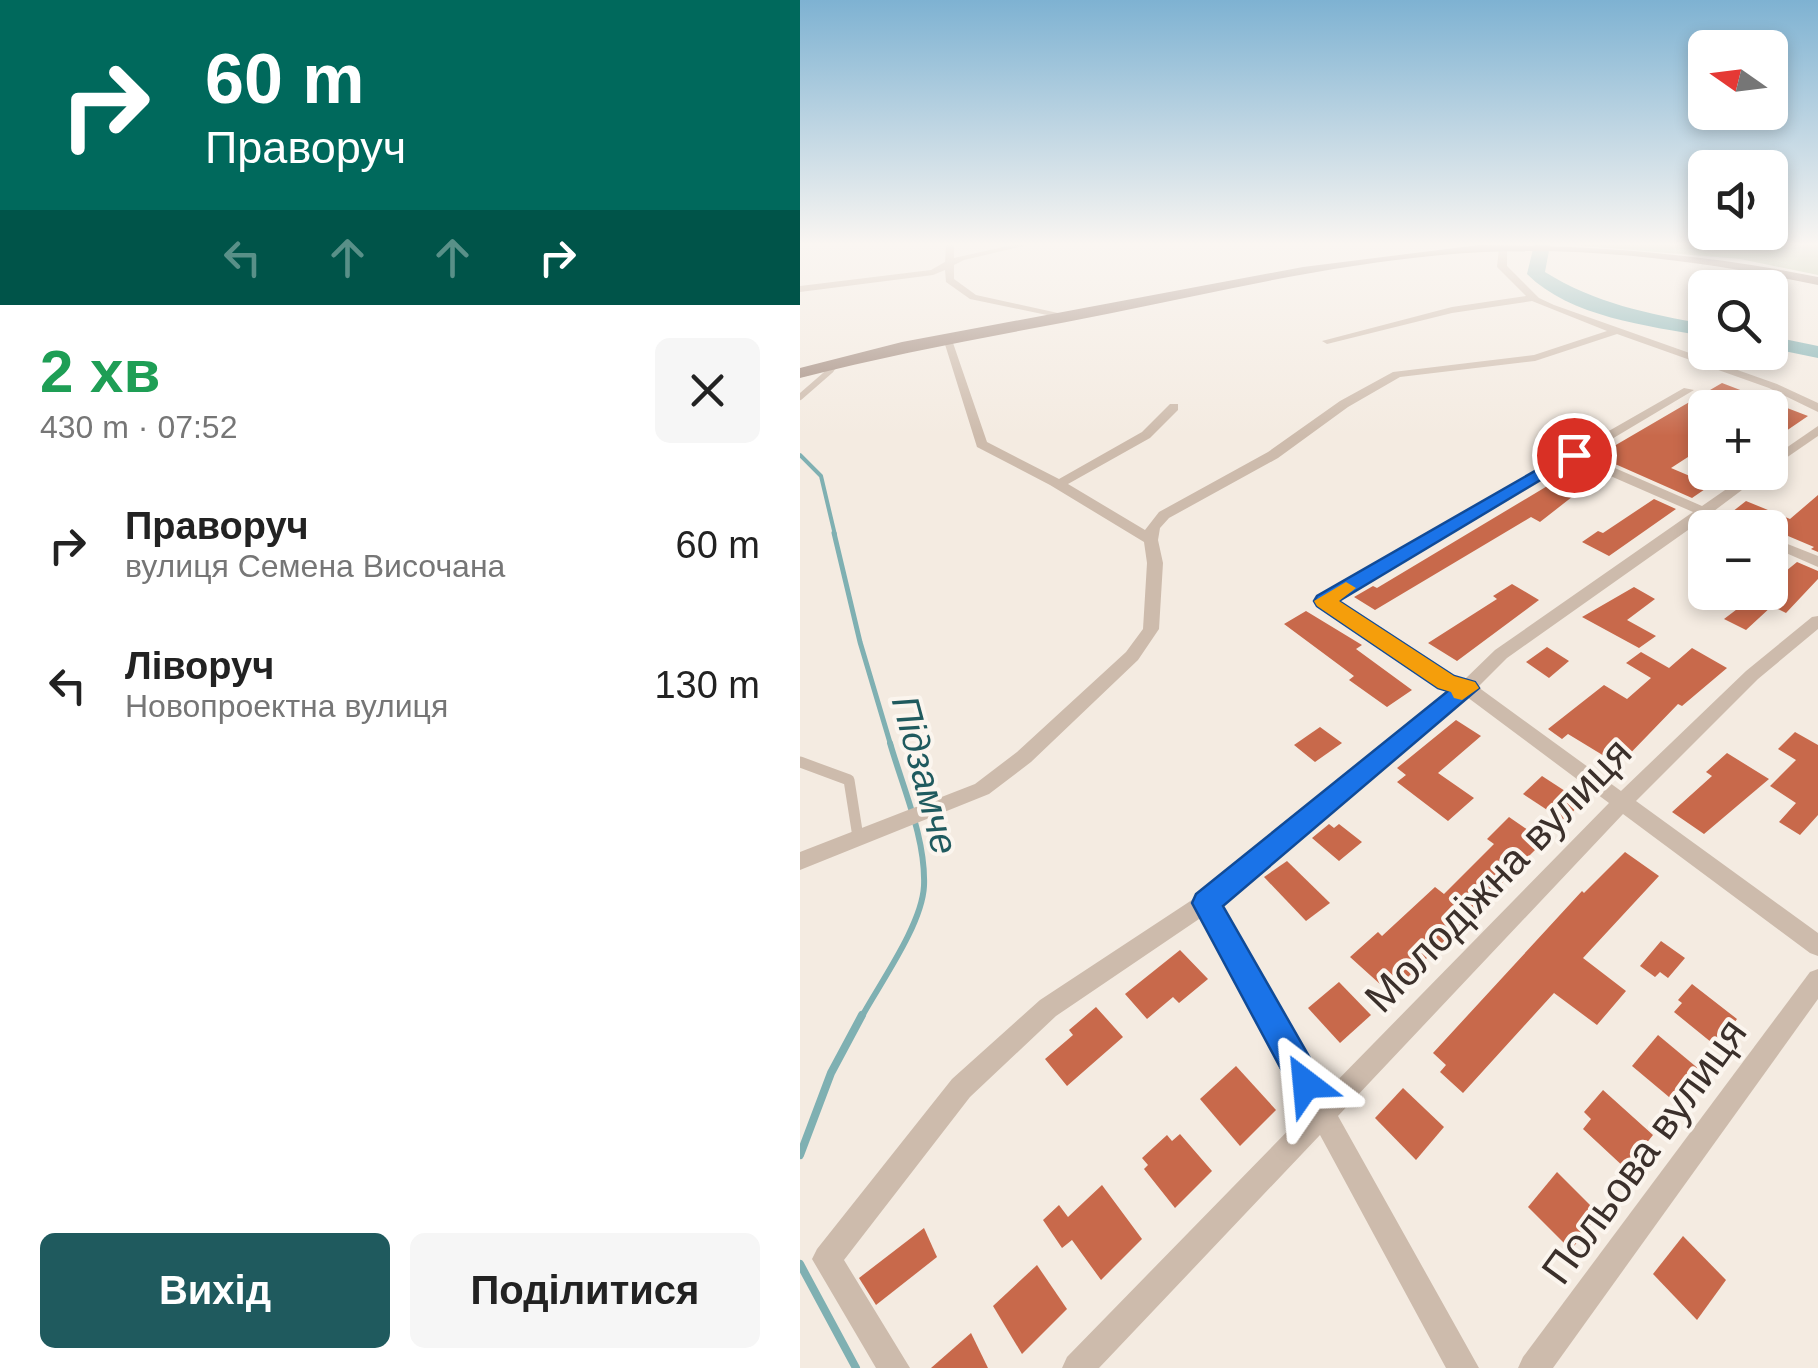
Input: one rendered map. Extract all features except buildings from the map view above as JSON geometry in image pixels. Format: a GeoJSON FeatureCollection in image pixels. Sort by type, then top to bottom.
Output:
{"type":"FeatureCollection","features":[{"type":"Feature","properties":{"kind":"main road"},"geometry":{"type":"LineString","coordinates":[[800,373],[897,349],[1115,309]]}},
{"type":"Feature","properties":{"kind":"main road"},"geometry":{"type":"LineString","coordinates":[[800,360],[897,349]]}},
{"type":"Feature","properties":{"kind":"street"},"geometry":{"type":"LineString","coordinates":[[1031,309],[1071,317]]}},
{"type":"Feature","properties":{"kind":"street"},"geometry":{"type":"LineString","coordinates":[[1327,340],[1466,309]]}},
{"type":"Feature","properties":{"kind":"street"},"geometry":{"type":"LineString","coordinates":[[1555,309],[1773,386],[1818,408]]}},
{"type":"Feature","properties":{"kind":"street"},"geometry":{"type":"LineString","coordinates":[[800,861],[982,789],[1024,757],[1132,656],[1151,629],[1151,540],[1153,528],[1164,515],[1273,455],[1344,404],[1397,374],[1535,358],[1616,331]]}},
{"type":"Feature","properties":{"kind":"street"},"geometry":{"type":"LineString","coordinates":[[947,340],[982,444],[1059,484],[1151,540]]}},
{"type":"Feature","properties":{"kind":"street"},"geometry":{"type":"LineString","coordinates":[[1688,390],[1324,601],[1446,682],[1467,688],[1818,946]]}},
{"type":"Feature","properties":{"kind":"street"},"geometry":{"type":"LineString","coordinates":[[1059,484],[1146,435],[1174,407]]}},
{"type":"Feature","properties":{"kind":"street"},"geometry":{"type":"LineString","coordinates":[[1788,452],[1814,433]]}},
{"type":"Feature","properties":{"kind":"street"},"geometry":{"type":"LineString","coordinates":[[1574,455],[1701,510]]}},
{"type":"Feature","properties":{"kind":"street"},"geometry":{"type":"LineString","coordinates":[[1709,510],[1736,490]]}},
{"type":"Feature","properties":{"kind":"street"},"geometry":{"type":"LineString","coordinates":[[894,1368],[827,1258],[961,1088],[1048,1008],[1206,903],[1467,688],[1501,654],[1688,524]]}},
{"type":"Feature","properties":{"kind":"street"},"geometry":{"type":"LineString","coordinates":[[1788,549],[1818,562]]}},
{"type":"Feature","properties":{"kind":"street","name":"Молодіжна вулиця"},"geometry":{"type":"LineString","coordinates":[[1078,1368],[1623,801],[1752,675],[1818,621]]}},
{"type":"Feature","properties":{"kind":"street"},"geometry":{"type":"LineString","coordinates":[[1206,903],[1463,1368]]}},
{"type":"Feature","properties":{"kind":"street","name":"Польова вулиця"},"geometry":{"type":"LineString","coordinates":[[1534,1368],[1818,980]]}},
{"type":"Feature","properties":{"kind":"lane"},"geometry":{"type":"LineString","coordinates":[[800,397],[840,361]]}},
{"type":"Feature","properties":{"kind":"lane"},"geometry":{"type":"LineString","coordinates":[[800,762],[849,780],[858,837]]}},
{"type":"Feature","properties":{"kind":"waterway"},"geometry":{"type":"LineString","coordinates":[[1611,309],[1688,327]]}},
{"type":"Feature","properties":{"kind":"waterway"},"geometry":{"type":"LineString","coordinates":[[1788,346],[1818,352]]}},
{"type":"Feature","properties":{"kind":"waterway","name":"Підзамче"},"geometry":{"type":"LineString","coordinates":[[800,455],[821,476],[835,535]]}},
{"type":"Feature","properties":{"kind":"waterway","name":"Підзамче"},"geometry":{"type":"LineString","coordinates":[[834,533],[860,642],[891,746]]}},
{"type":"Feature","properties":{"kind":"waterway","name":"Підзамче"},"geometry":{"type":"LineString","coordinates":[[861,1018],[908,936],[924,886],[918,832],[890,743]]}},
{"type":"Feature","properties":{"kind":"waterway","name":"Підзамче"},"geometry":{"type":"LineString","coordinates":[[800,1155],[831,1073],[862,1015]]}},
{"type":"Feature","properties":{"kind":"waterway","name":"Підзамче"},"geometry":{"type":"LineString","coordinates":[[800,1264],[856,1368]]}},
{"type":"Feature","properties":{"kind":"slow traffic"},"geometry":{"type":"LineString","coordinates":[[1346,588],[1324,601],[1446,682],[1467,688],[1462,692]]}},
{"type":"Feature","properties":{"kind":"route"},"geometry":{"type":"LineString","coordinates":[[1306,1084],[1206,903],[1467,688],[1446,682],[1324,601],[1574,455]]}}]}
